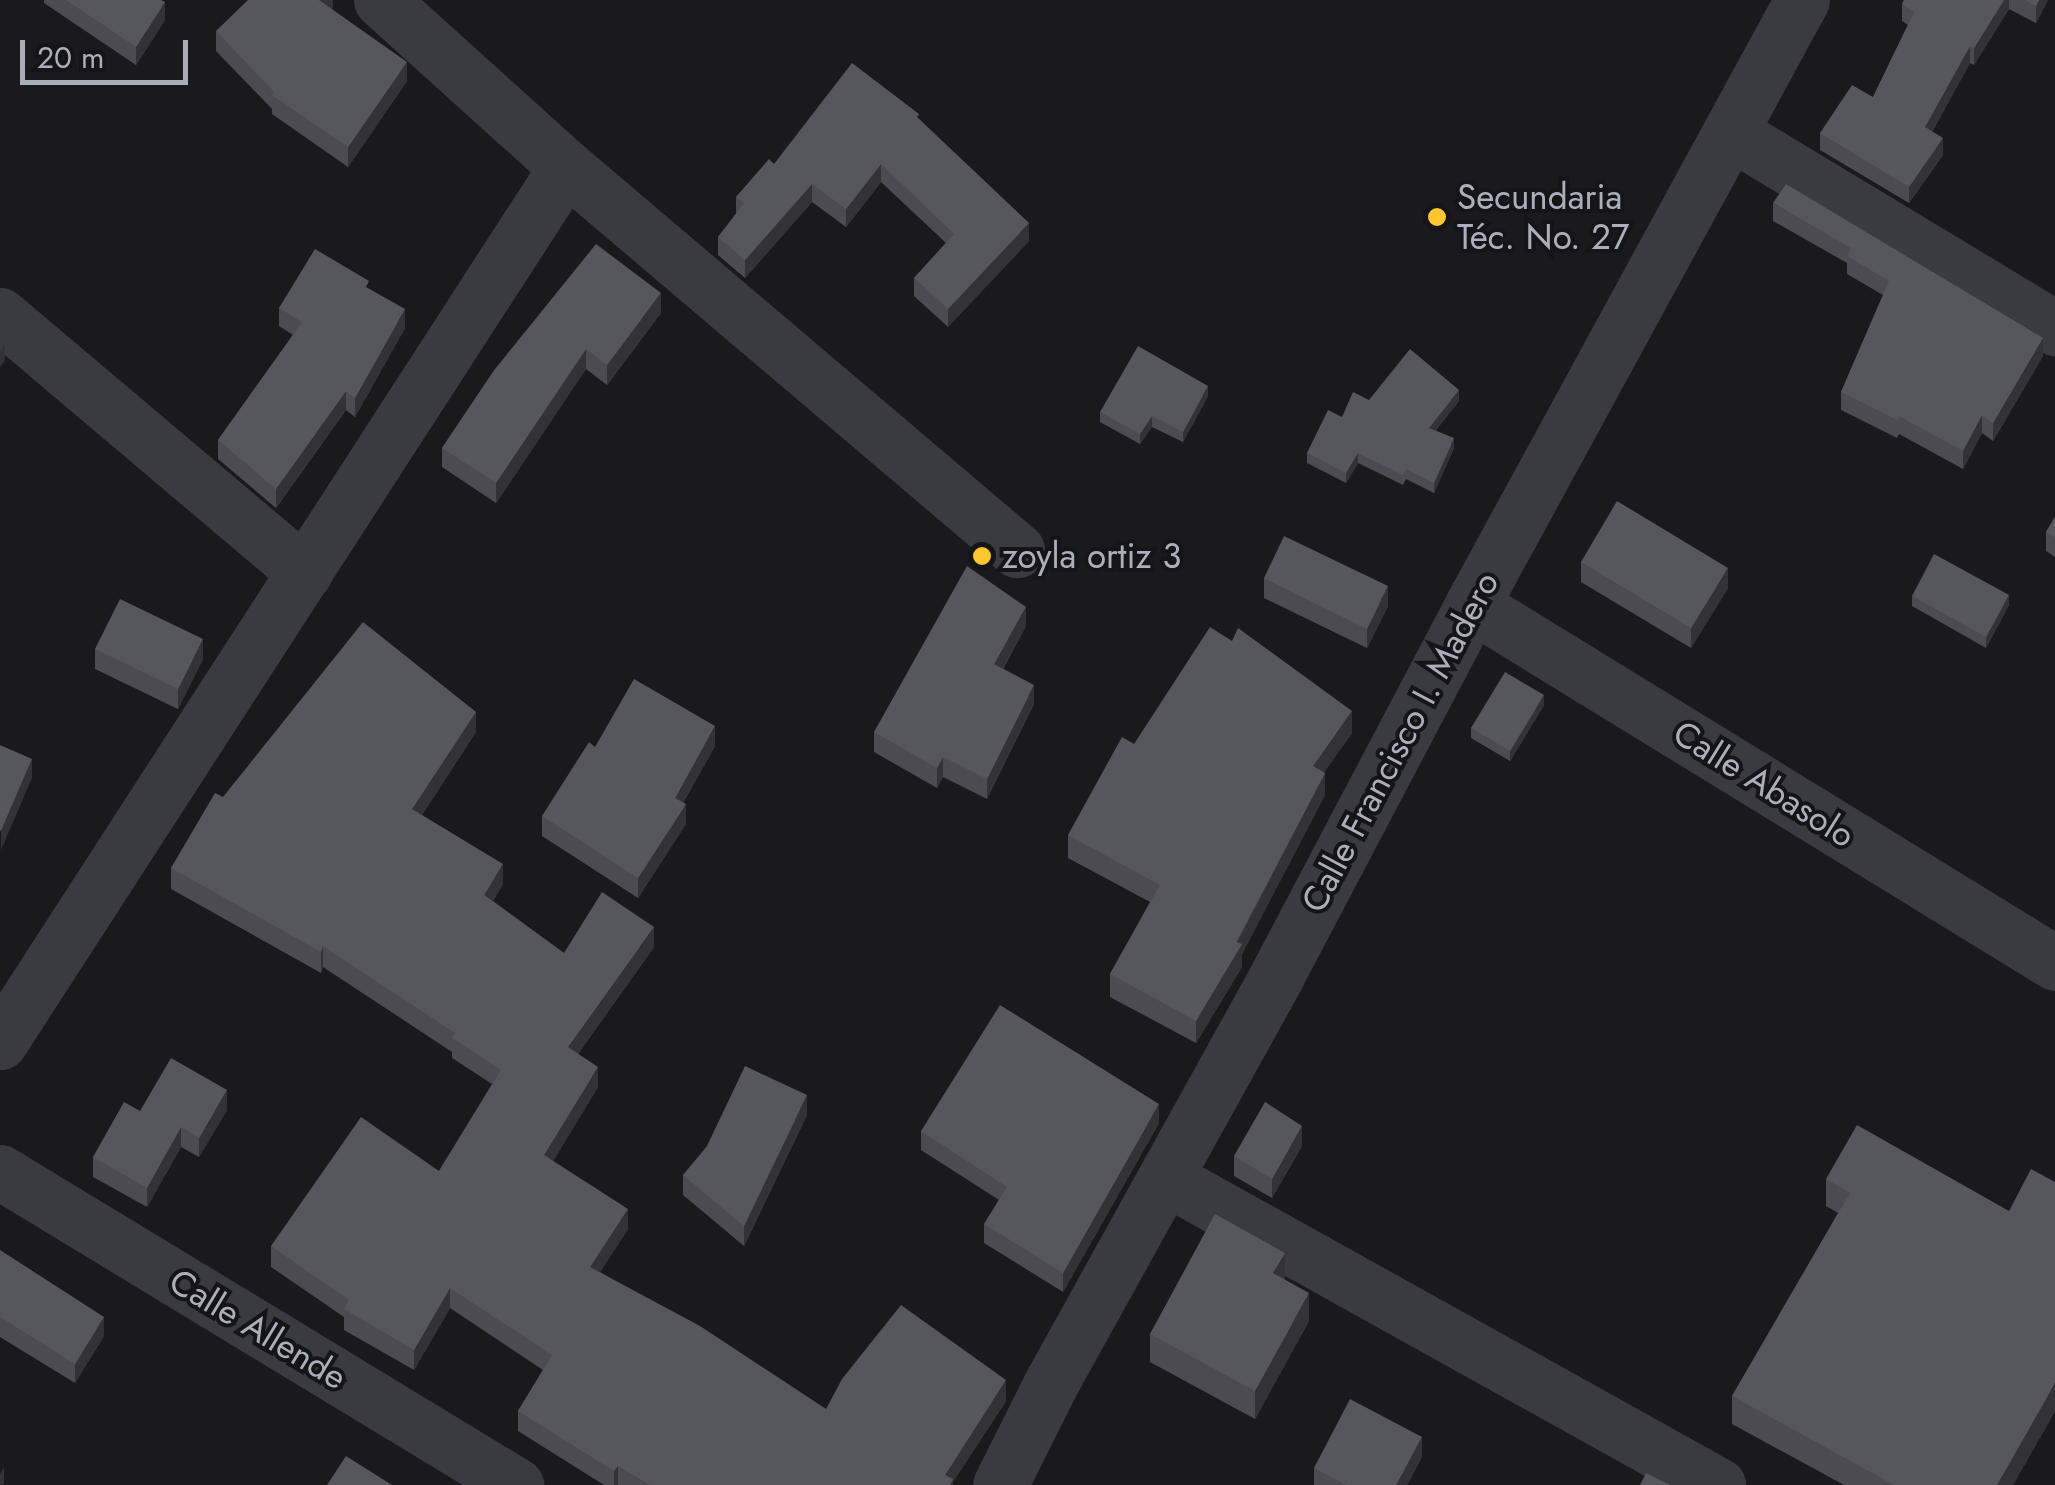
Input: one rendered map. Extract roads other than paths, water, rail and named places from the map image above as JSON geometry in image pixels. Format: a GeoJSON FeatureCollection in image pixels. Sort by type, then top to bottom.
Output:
{"type":"FeatureCollection","features":[{"type":"Feature","properties":{"kind":"street"},"geometry":{"type":"LineString","coordinates":[[382,0],[566,167],[1016,550]]}},
{"type":"Feature","properties":{"kind":"street","name":"Calle Francisco I. Madero"},"geometry":{"type":"LineString","coordinates":[[1000,1485],[1050,1384],[1166,1178],[1802,0]]}},
{"type":"Feature","properties":{"kind":"street"},"geometry":{"type":"LineString","coordinates":[[1730,132],[2055,328]]}},
{"type":"Feature","properties":{"kind":"street"},"geometry":{"type":"LineString","coordinates":[[0,1042],[566,167]]}},
{"type":"Feature","properties":{"kind":"street"},"geometry":{"type":"LineString","coordinates":[[0,315],[305,573]]}},
{"type":"Feature","properties":{"kind":"street","name":"Calle Abasolo"},"geometry":{"type":"LineString","coordinates":[[1472,605],[2055,963]]}},
{"type":"Feature","properties":{"kind":"street","name":"Calle Allende"},"geometry":{"type":"LineString","coordinates":[[0,1172],[516,1485]]}},
{"type":"Feature","properties":{"kind":"street"},"geometry":{"type":"LineString","coordinates":[[1166,1178],[1718,1485]]}},
{"type":"Feature","properties":{"kind":"place","name":"Secundaria Téc. No. 27"},"geometry":{"type":"Point","coordinates":[1437,217]}},
{"type":"Feature","properties":{"kind":"place","name":"zoyla ortiz 3"},"geometry":{"type":"Point","coordinates":[982,556]}}]}
